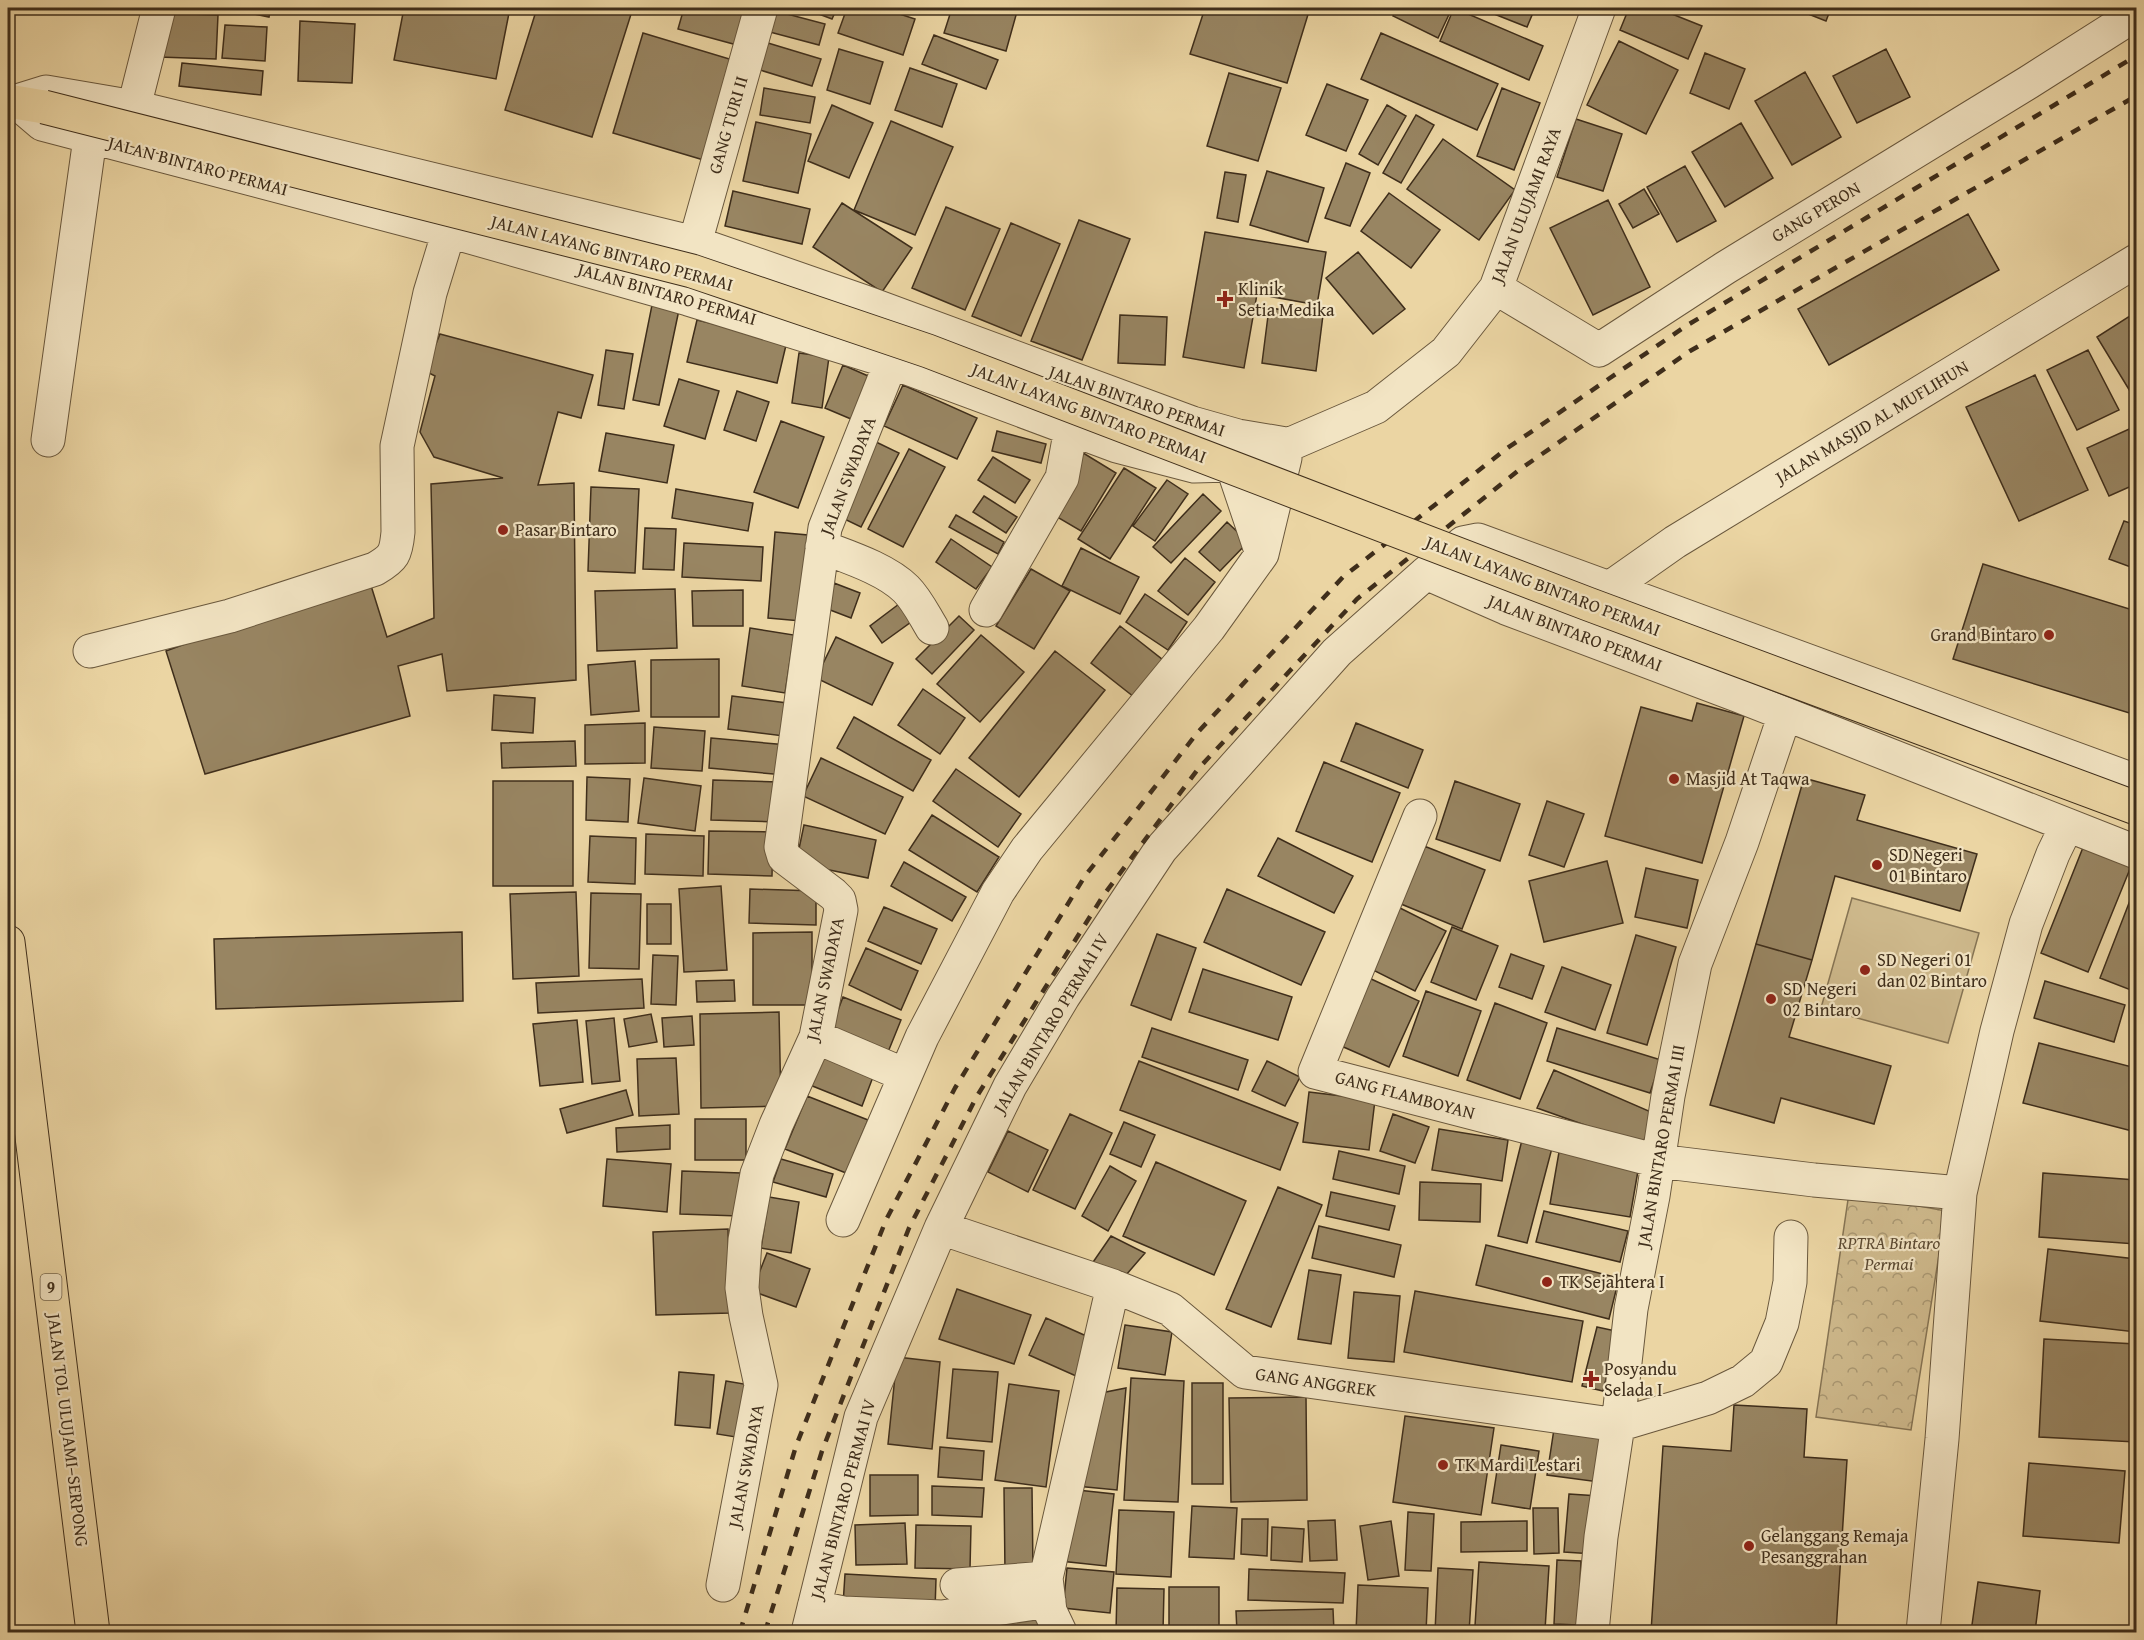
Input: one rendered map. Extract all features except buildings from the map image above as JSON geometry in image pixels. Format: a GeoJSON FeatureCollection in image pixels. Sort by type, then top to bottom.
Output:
{"type":"FeatureCollection","features":[{"type":"Feature","properties":{"kind":"main road","name":"JALAN LAYANG BINTARO PERMAI"},"geometry":{"type":"LineString","coordinates":[[22,103],[693,271],[928,351],[1588,604],[2136,808]]}},
{"type":"Feature","properties":{"kind":"main road","name":"JALAN TOL ULUJAMI–SERPONG"},"geometry":{"type":"LineString","coordinates":[[8,942],[93,1632]]}},
{"type":"Feature","properties":{"kind":"street"},"geometry":{"type":"LineString","coordinates":[[134,107],[159,8]]}},
{"type":"Feature","properties":{"kind":"street","name":"GANG TURI II"},"geometry":{"type":"LineString","coordinates":[[695,243],[761,8]]}},
{"type":"Feature","properties":{"kind":"street","name":"JALAN ULUJAMI RAYA"},"geometry":{"type":"LineString","coordinates":[[1288,445],[1376,407],[1446,352],[1496,288],[1599,8]]}},
{"type":"Feature","properties":{"kind":"street","name":"GANG PERON"},"geometry":{"type":"LineString","coordinates":[[1496,288],[1599,350],[1725,268],[2019,89],[2136,14]]}},
{"type":"Feature","properties":{"kind":"street","name":"JALAN BINTARO PERMAI"},"geometry":{"type":"LineString","coordinates":[[46,92],[134,107],[695,243],[876,306],[1192,423],[1238,436],[1288,445],[1232,465],[1194,466],[1117,446],[891,363],[688,299],[449,231],[42,124],[22,103],[46,92]]}},
{"type":"Feature","properties":{"kind":"street"},"geometry":{"type":"LineString","coordinates":[[48,440],[90,138]]}},
{"type":"Feature","properties":{"kind":"street"},"geometry":{"type":"LineString","coordinates":[[90,651],[230,616],[375,569],[391,560],[397,546],[398,532],[397,446],[430,293],[449,231]]}},
{"type":"Feature","properties":{"kind":"street","name":"JALAN MASJID AL MUFLIHUN"},"geometry":{"type":"LineString","coordinates":[[1611,587],[1676,542],[2136,261]]}},
{"type":"Feature","properties":{"kind":"street","name":"JALAN SWADAYA"},"geometry":{"type":"LineString","coordinates":[[723,1584],[760,1384],[742,1288],[745,1240],[757,1174],[776,1125],[816,1037],[841,910],[839,900],[784,857],[781,847],[822,547],[825,528],[891,363]]}},
{"type":"Feature","properties":{"kind":"street"},"geometry":{"type":"LineString","coordinates":[[986,610],[1062,478],[1071,429],[1083,426],[1091,418],[1096,408],[1096,397],[1091,386]]}},
{"type":"Feature","properties":{"kind":"street"},"geometry":{"type":"LineString","coordinates":[[1117,446],[1107,426],[1114,405],[1124,399]]}},
{"type":"Feature","properties":{"kind":"street"},"geometry":{"type":"LineString","coordinates":[[843,1220],[905,1075],[941,999],[998,892],[1027,849],[1209,628],[1262,554],[1288,445]]}},
{"type":"Feature","properties":{"kind":"street"},"geometry":{"type":"LineString","coordinates":[[1232,465],[1262,554]]}},
{"type":"Feature","properties":{"kind":"street"},"geometry":{"type":"LineString","coordinates":[[1425,573],[1463,543],[1478,540],[2136,781]]}},
{"type":"Feature","properties":{"kind":"street"},"geometry":{"type":"LineString","coordinates":[[822,547],[866,564],[905,587],[914,597],[932,628]]}},
{"type":"Feature","properties":{"kind":"street","name":"JALAN BINTARO PERMAI"},"geometry":{"type":"LineString","coordinates":[[1425,573],[1506,608],[1686,676],[1780,729],[2067,825],[2136,852]]}},
{"type":"Feature","properties":{"kind":"street","name":"JALAN BINTARO PERMAI IV"},"geometry":{"type":"LineString","coordinates":[[811,1620],[861,1417],[941,1228],[1010,1086],[1063,997],[1161,849],[1337,652],[1425,573]]}},
{"type":"Feature","properties":{"kind":"street"},"geometry":{"type":"LineString","coordinates":[[1686,676],[1676,657],[1678,643],[1692,626],[1706,622]]}},
{"type":"Feature","properties":{"kind":"street","name":"JALAN BINTARO PERMAI III"},"geometry":{"type":"LineString","coordinates":[[1592,1632],[1601,1537],[1618,1425],[1631,1309],[1668,1096],[1695,964],[1742,842],[1780,729]]}},
{"type":"Feature","properties":{"kind":"street","name":"GANG FLAMBOYAN"},"geometry":{"type":"LineString","coordinates":[[1420,816],[1315,1072],[1658,1161]]}},
{"type":"Feature","properties":{"kind":"street"},"geometry":{"type":"LineString","coordinates":[[1923,1632],[1941,1450],[1960,1193],[1997,1031],[2026,924],[2067,825]]}},
{"type":"Feature","properties":{"kind":"street"},"geometry":{"type":"LineString","coordinates":[[816,1037],[905,1075]]}},
{"type":"Feature","properties":{"kind":"street"},"geometry":{"type":"LineString","coordinates":[[1658,1161],[1814,1180],[1960,1193]]}},
{"type":"Feature","properties":{"kind":"street","name":"GANG ANGGREK"},"geometry":{"type":"LineString","coordinates":[[941,1228],[1113,1286],[1170,1309],[1245,1372],[1618,1425]]}},
{"type":"Feature","properties":{"kind":"street"},"geometry":{"type":"LineString","coordinates":[[1618,1425],[1708,1398],[1743,1380],[1766,1362],[1784,1312],[1790,1282],[1791,1237]]}},
{"type":"Feature","properties":{"kind":"street"},"geometry":{"type":"LineString","coordinates":[[1060,1632],[1050,1611],[1048,1590],[1113,1286]]}},
{"type":"Feature","properties":{"kind":"street"},"geometry":{"type":"LineString","coordinates":[[957,1584],[1048,1590]]}},
{"type":"Feature","properties":{"kind":"street"},"geometry":{"type":"LineString","coordinates":[[811,1620],[843,1613],[942,1617],[1048,1590]]}},
{"type":"Feature","properties":{"kind":"green space"},"geometry":{"type":"Polygon","coordinates":[[[1852,898],[1979,933],[1948,1043],[1821,1008],[1852,898]]]}},
{"type":"Feature","properties":{"kind":"green space","name":"RPTRA Bintaro Permai"},"geometry":{"type":"Polygon","coordinates":[[[1849,1193],[1946,1211],[1911,1430],[1816,1417],[1849,1193]]]}},
{"type":"Feature","properties":{"kind":"railway"},"geometry":{"type":"LineString","coordinates":[[740,1632],[796,1446],[886,1220],[955,1088],[1085,876],[1198,732],[1343,577],[1506,449],[1686,326],[2136,56]]}},
{"type":"Feature","properties":{"kind":"railway"},"geometry":{"type":"LineString","coordinates":[[765,1632],[822,1451],[909,1228],[977,1096],[1103,896],[1198,769],[1357,599],[1519,470],[1690,351],[2136,96]]}},
{"type":"Feature","properties":{"kind":"place","name":"Klinik Setia Medika"},"geometry":{"type":"Point","coordinates":[1225,299]}},
{"type":"Feature","properties":{"kind":"place","name":"Pasar Bintaro"},"geometry":{"type":"Point","coordinates":[503,530]}},
{"type":"Feature","properties":{"kind":"place","name":"Grand Bintaro"},"geometry":{"type":"Point","coordinates":[2049,635]}},
{"type":"Feature","properties":{"kind":"place","name":"Masjid At Taqwa"},"geometry":{"type":"Point","coordinates":[1674,779]}},
{"type":"Feature","properties":{"kind":"place","name":"SD Negeri 01 Bintaro"},"geometry":{"type":"Point","coordinates":[1877,865]}},
{"type":"Feature","properties":{"kind":"place","name":"SD Negeri 01 dan 02 Bintaro"},"geometry":{"type":"Point","coordinates":[1865,970]}},
{"type":"Feature","properties":{"kind":"place","name":"SD Negeri 02 Bintaro"},"geometry":{"type":"Point","coordinates":[1771,999]}},
{"type":"Feature","properties":{"kind":"place","name":"TK Sejahtera I"},"geometry":{"type":"Point","coordinates":[1547,1282]}},
{"type":"Feature","properties":{"kind":"place","name":"Posyandu Selada I"},"geometry":{"type":"Point","coordinates":[1591,1379]}},
{"type":"Feature","properties":{"kind":"place","name":"TK Mardi Lestari"},"geometry":{"type":"Point","coordinates":[1443,1465]}},
{"type":"Feature","properties":{"kind":"place","name":"Gelanggang Remaja Pesanggrahan"},"geometry":{"type":"Point","coordinates":[1749,1546]}}]}
